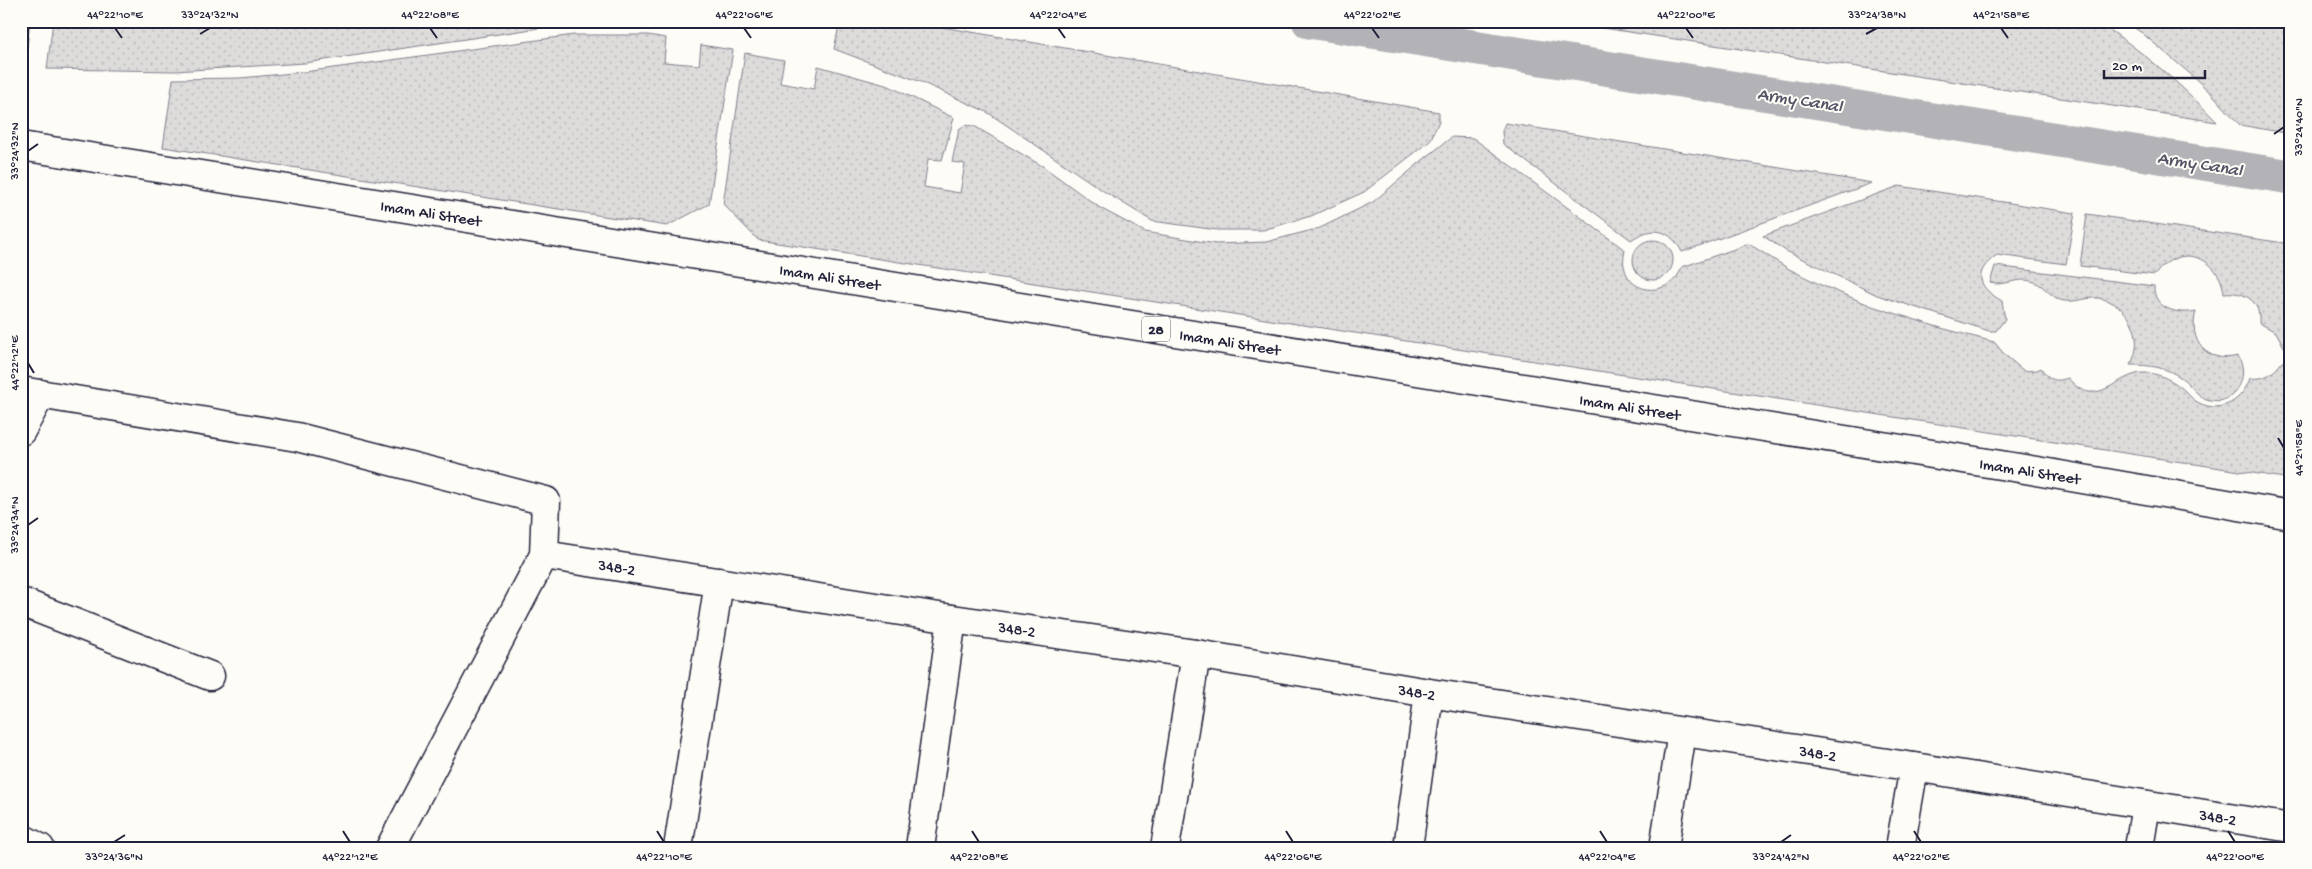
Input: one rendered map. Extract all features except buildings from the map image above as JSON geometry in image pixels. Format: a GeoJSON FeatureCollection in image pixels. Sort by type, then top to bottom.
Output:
{"type":"FeatureCollection","features":[{"type":"Feature","properties":{"kind":"main road","name":"Imam Ali Street"},"geometry":{"type":"LineString","coordinates":[[21,146],[2000,465],[2291,514]]}},
{"type":"Feature","properties":{"kind":"main road"},"geometry":{"type":"LineString","coordinates":[[21,431],[31,393],[297,437],[546,501],[544,555],[403,835],[390,848]]}},
{"type":"Feature","properties":{"kind":"main road","name":"348-2"},"geometry":{"type":"LineString","coordinates":[[544,555],[952,619],[1196,654],[1429,693],[1914,767],[2291,828]]}},
{"type":"Feature","properties":{"kind":"main road"},"geometry":{"type":"LineString","coordinates":[[678,848],[719,582]]}},
{"type":"Feature","properties":{"kind":"main road"},"geometry":{"type":"LineString","coordinates":[[21,602],[210,676]]}},
{"type":"Feature","properties":{"kind":"main road"},"geometry":{"type":"LineString","coordinates":[[920,848],[952,619]]}},
{"type":"Feature","properties":{"kind":"main road"},"geometry":{"type":"LineString","coordinates":[[1165,848],[1196,654]]}},
{"type":"Feature","properties":{"kind":"main road"},"geometry":{"type":"LineString","coordinates":[[1408,848],[1429,693]]}},
{"type":"Feature","properties":{"kind":"main road"},"geometry":{"type":"LineString","coordinates":[[1664,848],[1682,732]]}},
{"type":"Feature","properties":{"kind":"main road"},"geometry":{"type":"LineString","coordinates":[[1900,848],[1914,767]]}},
{"type":"Feature","properties":{"kind":"main road"},"geometry":{"type":"LineString","coordinates":[[2139,848],[2146,805]]}},
{"type":"Feature","properties":{"kind":"main road"},"geometry":{"type":"LineString","coordinates":[[21,838],[40,848]]}},
{"type":"Feature","properties":{"kind":"shaded area"},"geometry":{"type":"Polygon","coordinates":[[[21,21],[30,21],[25,66],[21,66],[21,21]]]}},
{"type":"Feature","properties":{"kind":"shaded area"},"geometry":{"type":"Polygon","coordinates":[[[53,21],[586,21],[305,63],[175,71],[47,69],[53,21]]]}},
{"type":"Feature","properties":{"kind":"shaded area"},"geometry":{"type":"Polygon","coordinates":[[[840,21],[907,21],[1439,112],[1439,121],[1430,141],[1364,192],[1311,216],[1263,230],[1217,230],[1152,221],[1105,192],[987,112],[921,82],[834,49],[840,21]]]}},
{"type":"Feature","properties":{"kind":"shaded area"},"geometry":{"type":"Polygon","coordinates":[[[1557,21],[2097,21],[2160,68],[2217,122],[1557,21]]]}},
{"type":"Feature","properties":{"kind":"shaded area"},"geometry":{"type":"Polygon","coordinates":[[[2124,21],[2291,21],[2291,134],[2240,125],[2214,96],[2188,72],[2142,33],[2124,21]]]}},
{"type":"Feature","properties":{"kind":"shaded area"},"geometry":{"type":"Polygon","coordinates":[[[574,35],[648,35],[666,38],[664,62],[699,65],[701,45],[733,50],[709,204],[667,226],[163,147],[173,79],[240,78],[304,72],[574,35]]]}},
{"type":"Feature","properties":{"kind":"shaded area"},"geometry":{"type":"Polygon","coordinates":[[[745,53],[784,60],[780,83],[814,89],[818,66],[889,86],[954,118],[942,160],[928,159],[924,187],[960,193],[965,164],[952,162],[959,129],[965,125],[974,126],[1044,167],[1100,208],[1145,232],[1216,244],[1266,242],[1320,228],[1373,202],[1452,137],[1473,138],[1625,250],[1624,264],[1628,276],[1634,284],[1642,288],[1661,288],[1670,284],[1677,277],[1682,267],[1749,244],[1789,269],[1821,285],[1872,306],[1941,328],[1994,342],[2005,355],[2024,371],[2041,368],[2052,379],[2068,378],[2078,388],[2088,392],[2097,392],[2133,375],[2148,373],[2171,381],[2199,403],[2216,407],[2223,406],[2242,393],[2250,378],[2265,377],[2282,362],[2291,361],[2291,479],[758,240],[723,204],[745,53]]]}},
{"type":"Feature","properties":{"kind":"shaded area"},"geometry":{"type":"Polygon","coordinates":[[[1505,123],[1872,183],[1682,252],[1672,238],[1660,232],[1647,232],[1631,240],[1503,144],[1502,131],[1505,123]]]}},
{"type":"Feature","properties":{"kind":"shaded area"},"geometry":{"type":"Polygon","coordinates":[[[1899,186],[2075,213],[2066,264],[1997,255],[1984,268],[1981,280],[1988,291],[2002,301],[2005,319],[1996,331],[1989,331],[1877,295],[1786,251],[1763,236],[1899,186]]]}},
{"type":"Feature","properties":{"kind":"shaded area"},"geometry":{"type":"Polygon","coordinates":[[[2087,214],[2291,244],[2291,346],[2284,347],[2276,332],[2259,323],[2257,309],[2250,299],[2239,294],[2224,293],[2221,280],[2214,270],[2206,262],[2196,257],[2186,256],[2175,259],[2164,265],[2155,275],[2080,266],[2087,214]]]}},
{"type":"Feature","properties":{"kind":"shaded area"},"geometry":{"type":"Polygon","coordinates":[[[1653,240],[1664,243],[1670,249],[1673,260],[1670,271],[1664,277],[1653,280],[1642,277],[1636,271],[1633,260],[1636,249],[1642,243],[1653,240]]]}},
{"type":"Feature","properties":{"kind":"shaded area"},"geometry":{"type":"Polygon","coordinates":[[[1995,266],[2154,286],[2158,300],[2168,309],[2182,312],[2196,311],[2195,332],[2197,341],[2202,348],[2217,357],[2238,356],[2243,372],[2238,388],[2227,398],[2219,401],[2210,400],[2202,397],[2183,379],[2171,372],[2151,366],[2130,365],[2135,355],[2135,333],[2132,323],[2118,306],[2098,298],[2060,300],[2039,284],[2026,280],[2000,284],[1990,283],[1995,266]]]}},
{"type":"Feature","properties":{"kind":"waterway","name":"Army Canal"},"geometry":{"type":"LineString","coordinates":[[1309,21],[2291,177]]}}]}
